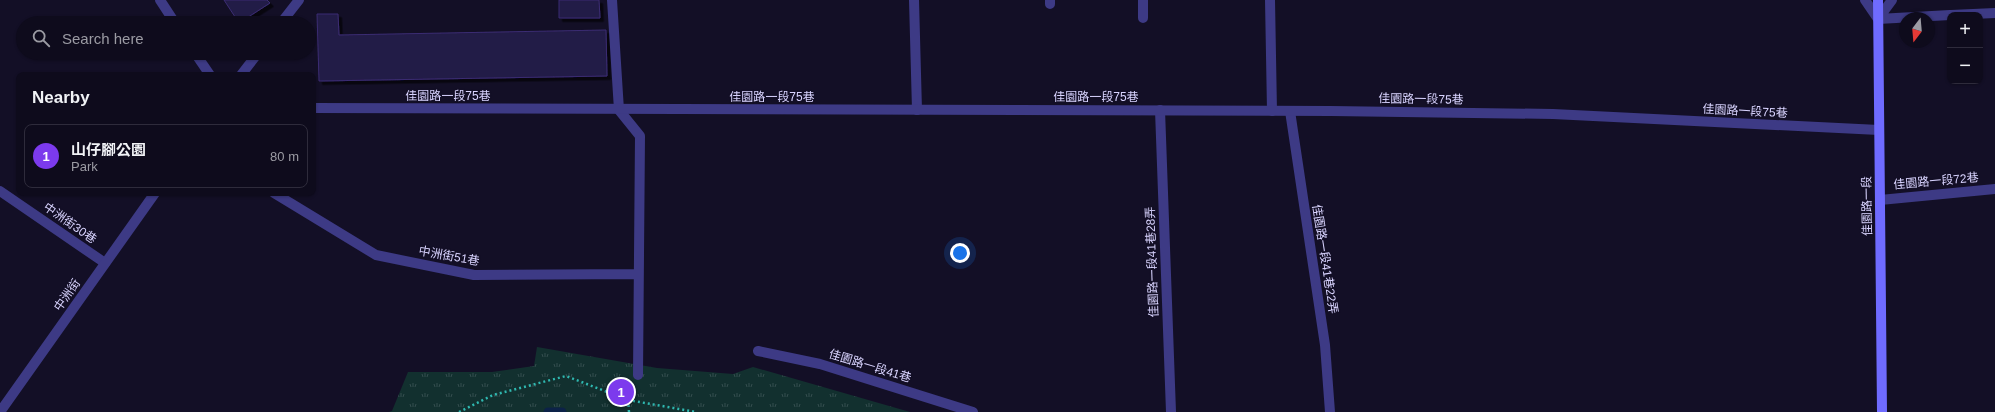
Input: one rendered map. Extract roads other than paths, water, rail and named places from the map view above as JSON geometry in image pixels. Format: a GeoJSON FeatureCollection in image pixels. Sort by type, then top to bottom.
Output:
{"type":"FeatureCollection","features":[{"type":"Feature","properties":{"kind":"street"},"geometry":{"type":"LineString","coordinates":[[160,0],[170,16]]}},
{"type":"Feature","properties":{"kind":"street"},"geometry":{"type":"LineString","coordinates":[[286,16],[299,0]]}},
{"type":"Feature","properties":{"kind":"street"},"geometry":{"type":"LineString","coordinates":[[612,0],[619,110],[640,136],[638,375]]}},
{"type":"Feature","properties":{"kind":"street"},"geometry":{"type":"LineString","coordinates":[[914,0],[917,110]]}},
{"type":"Feature","properties":{"kind":"street"},"geometry":{"type":"LineString","coordinates":[[1143,0],[1143,18]]}},
{"type":"Feature","properties":{"kind":"street"},"geometry":{"type":"LineString","coordinates":[[1270,0],[1272,111]]}},
{"type":"Feature","properties":{"kind":"street"},"geometry":{"type":"LineString","coordinates":[[1865,0],[1878,19]]}},
{"type":"Feature","properties":{"kind":"street","name":"佳園路一段"},"geometry":{"type":"LineString","coordinates":[[1878,0],[1882,412]]}},
{"type":"Feature","properties":{"kind":"street"},"geometry":{"type":"LineString","coordinates":[[1878,19],[1892,0]]}},
{"type":"Feature","properties":{"kind":"street"},"geometry":{"type":"LineString","coordinates":[[1983,14],[1995,13]]}},
{"type":"Feature","properties":{"kind":"street"},"geometry":{"type":"LineString","coordinates":[[1878,19],[1947,15]]}},
{"type":"Feature","properties":{"kind":"street"},"geometry":{"type":"LineString","coordinates":[[200,60],[208,72]]}},
{"type":"Feature","properties":{"kind":"street"},"geometry":{"type":"LineString","coordinates":[[243,72],[253,60]]}},
{"type":"Feature","properties":{"kind":"street","name":"佳園路一段75巷"},"geometry":{"type":"LineString","coordinates":[[316,108],[619,110],[1160,110],[1553,114],[1879,130]]}},
{"type":"Feature","properties":{"kind":"street","name":"佳園路一段41巷28弄"},"geometry":{"type":"LineString","coordinates":[[1160,110],[1171,412]]}},
{"type":"Feature","properties":{"kind":"street","name":"佳園路一段41巷22弄"},"geometry":{"type":"LineString","coordinates":[[1290,111],[1325,345],[1330,412]]}},
{"type":"Feature","properties":{"kind":"street","name":"佳園路一段72巷"},"geometry":{"type":"LineString","coordinates":[[1880,200],[1995,189]]}},
{"type":"Feature","properties":{"kind":"street","name":"中洲街30巷"},"geometry":{"type":"LineString","coordinates":[[0,191],[105,263]]}},
{"type":"Feature","properties":{"kind":"street","name":"中洲街"},"geometry":{"type":"LineString","coordinates":[[0,412],[153,196]]}},
{"type":"Feature","properties":{"kind":"street","name":"中洲街51巷"},"geometry":{"type":"LineString","coordinates":[[279,196],[376,255],[474,275],[638,274]]}},
{"type":"Feature","properties":{"kind":"street","name":"佳園路一段41巷"},"geometry":{"type":"LineString","coordinates":[[758,351],[820,364],[973,412]]}},
{"type":"Feature","properties":{"kind":"waterway"},"geometry":{"type":"LineString","coordinates":[[548,412],[562,412]]}},
{"type":"Feature","properties":{"kind":"place","name":"山仔腳公園"},"geometry":{"type":"Point","coordinates":[621,392]}}]}
